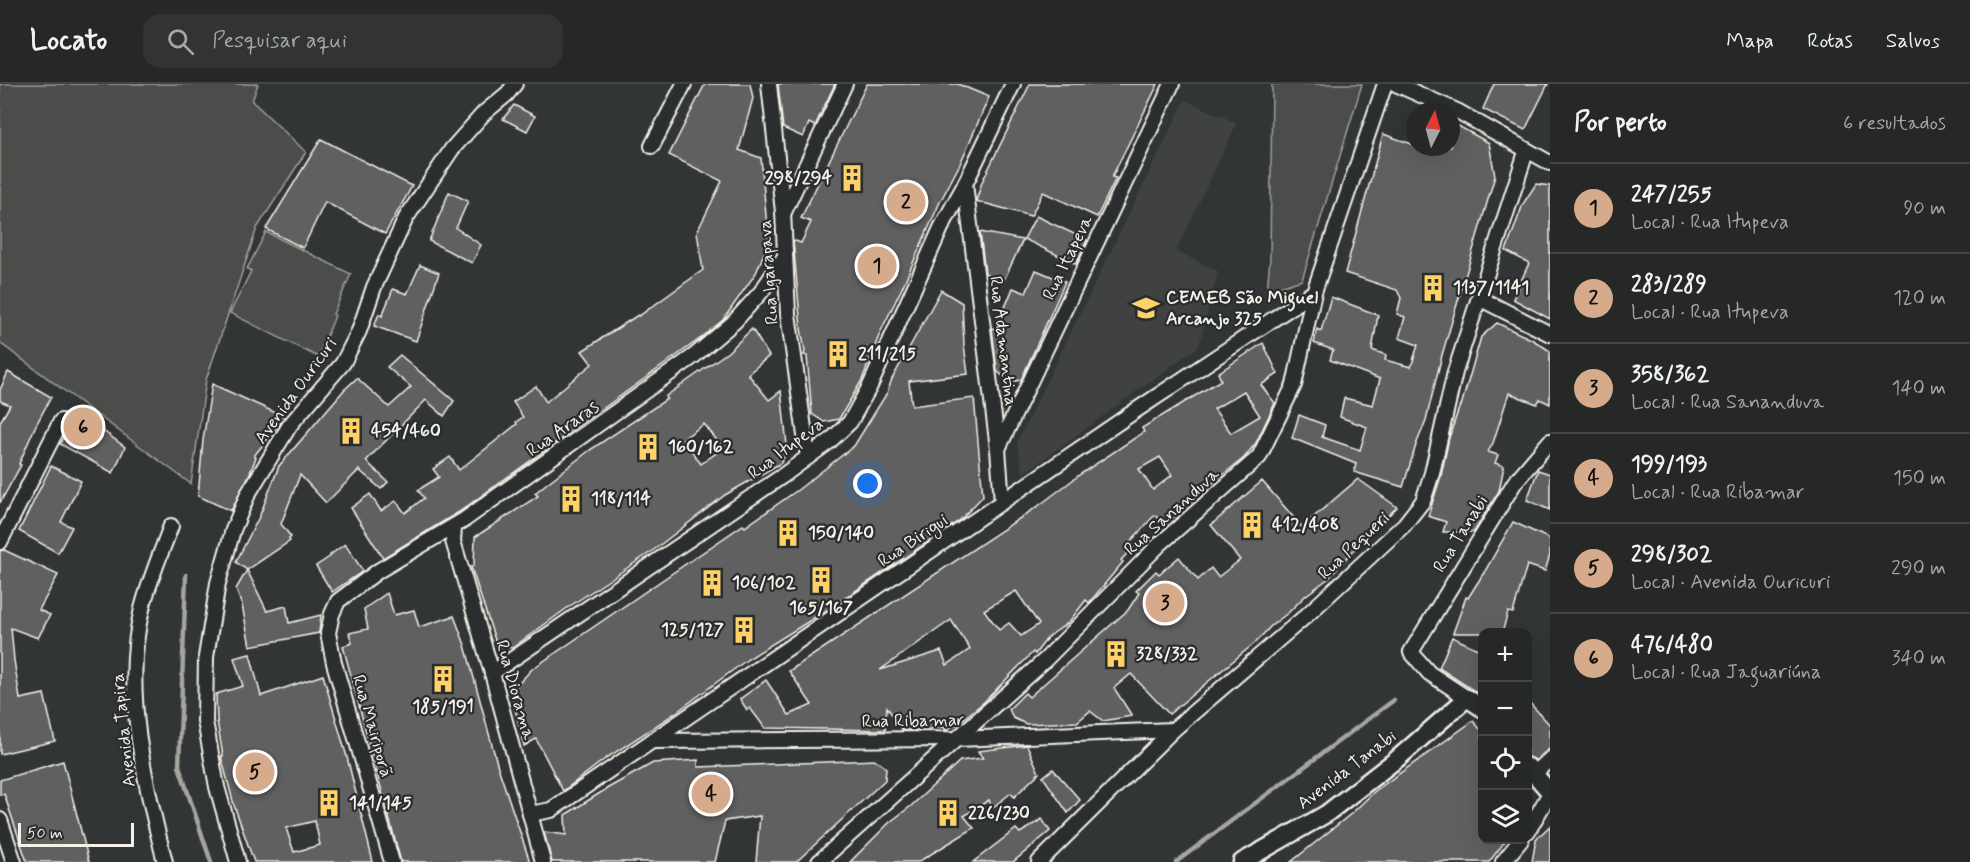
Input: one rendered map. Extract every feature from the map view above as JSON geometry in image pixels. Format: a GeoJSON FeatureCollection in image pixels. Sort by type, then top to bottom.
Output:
{"type":"FeatureCollection","features":[{"type":"Feature","properties":{"kind":"street","name":"Avenida Ouricuri"},"geometry":{"type":"LineString","coordinates":[[238,862],[217,787],[205,721],[206,657],[218,583],[233,530],[248,495],[290,424],[343,363],[359,331],[375,287],[406,218],[452,149],[484,113],[507,94],[515,84]]}},
{"type":"Feature","properties":{"kind":"street"},"geometry":{"type":"LineString","coordinates":[[652,146],[684,84]]}},
{"type":"Feature","properties":{"kind":"street","name":"Rua Igarapava"},"geometry":{"type":"LineString","coordinates":[[769,84],[783,212],[788,314],[808,457]]}},
{"type":"Feature","properties":{"kind":"street"},"geometry":{"type":"LineString","coordinates":[[783,212],[845,84]]}},
{"type":"Feature","properties":{"kind":"street","name":"Rua Itupeva"},"geometry":{"type":"LineString","coordinates":[[492,673],[808,457],[850,422],[870,386],[941,228],[1013,84]]}},
{"type":"Feature","properties":{"kind":"street","name":"Rua Itapeva"},"geometry":{"type":"LineString","coordinates":[[998,448],[1172,84]]}},
{"type":"Feature","properties":{"kind":"street","name":"Rua Sananduva"},"geometry":{"type":"LineString","coordinates":[[819,862],[1045,660],[1160,544],[1259,457],[1294,385],[1314,292],[1385,84]]}},
{"type":"Feature","properties":{"kind":"street"},"geometry":{"type":"LineString","coordinates":[[1396,84],[1459,112],[1550,163]]}},
{"type":"Feature","properties":{"kind":"street","name":"Rua Pequeri"},"geometry":{"type":"LineString","coordinates":[[1039,862],[1173,730],[1404,525],[1423,501],[1432,473],[1455,372],[1527,152]]}},
{"type":"Feature","properties":{"kind":"street","name":"Rua Adamantina"},"geometry":{"type":"LineString","coordinates":[[965,184],[998,448],[1002,502]]}},
{"type":"Feature","properties":{"kind":"street","name":"Rua Araras"},"geometry":{"type":"LineString","coordinates":[[338,601],[378,571],[454,527],[627,406],[694,356],[734,322],[761,292],[784,258]]}},
{"type":"Feature","properties":{"kind":"street","name":"Rua Birigui"},"geometry":{"type":"LineString","coordinates":[[530,814],[551,810],[1314,292]]}},
{"type":"Feature","properties":{"kind":"street"},"geometry":{"type":"LineString","coordinates":[[1479,298],[1550,334]]}},
{"type":"Feature","properties":{"kind":"street"},"geometry":{"type":"LineString","coordinates":[[0,542],[61,421]]}},
{"type":"Feature","properties":{"kind":"street","name":"Rua Tanabi"},"geometry":{"type":"LineString","coordinates":[[1467,698],[1430,673],[1411,652],[1515,482],[1550,441]]}},
{"type":"Feature","properties":{"kind":"street","name":"Avenida Tapira"},"geometry":{"type":"LineString","coordinates":[[165,862],[152,809],[140,738],[134,667],[142,609],[171,526]]}},
{"type":"Feature","properties":{"kind":"street","name":"Rua Diorama"},"geometry":{"type":"LineString","coordinates":[[454,527],[453,541],[492,673],[543,862]]}},
{"type":"Feature","properties":{"kind":"street","name":"Rua Mairiporã"},"geometry":{"type":"LineString","coordinates":[[338,601],[332,614],[328,633],[330,643],[392,862]]}},
{"type":"Feature","properties":{"kind":"street"},"geometry":{"type":"LineString","coordinates":[[1467,698],[1478,705]]}},
{"type":"Feature","properties":{"kind":"street","name":"Avenida Tanabi"},"geometry":{"type":"LineString","coordinates":[[1242,862],[1326,814],[1396,759],[1467,698]]}},
{"type":"Feature","properties":{"kind":"street","name":"Rua Ribamar"},"geometry":{"type":"LineString","coordinates":[[652,741],[957,739],[1173,730]]}},
{"type":"Feature","properties":{"kind":"street"},"geometry":{"type":"LineString","coordinates":[[1532,770],[1550,759]]}},
{"type":"Feature","properties":{"kind":"street"},"geometry":{"type":"LineString","coordinates":[[1532,773],[1550,792],[1532,823]]}},
{"type":"Feature","properties":{"kind":"street"},"geometry":{"type":"LineString","coordinates":[[0,820],[14,862]]}},
{"type":"Feature","properties":{"kind":"street"},"geometry":{"type":"LineString","coordinates":[[1503,862],[1518,844]]}},
{"type":"Feature","properties":{"kind":"shaded area"},"geometry":{"type":"Polygon","coordinates":[[[0,84],[258,84],[252,101],[306,152],[257,228],[206,380],[191,484],[0,343],[0,84]]]}},
{"type":"Feature","properties":{"kind":"shaded area"},"geometry":{"type":"Polygon","coordinates":[[[1272,84],[1362,84],[1302,280],[1267,291],[1270,259],[1272,84]]]}},
{"type":"Feature","properties":{"kind":"shaded area","name":"CEMEB São Miguel Arcanjo 325"},"geometry":{"type":"Polygon","coordinates":[[[1185,100],[1237,123],[1176,251],[1218,271],[1199,346],[1023,474],[1017,442],[1185,100]]]}},
{"type":"Feature","properties":{"kind":"shaded area"},"geometry":{"type":"Polygon","coordinates":[[[266,232],[351,274],[333,314],[335,316],[318,357],[230,313],[251,271],[247,269],[266,232]]]}},
{"type":"Feature","properties":{"kind":"building"},"geometry":{"type":"Polygon","coordinates":[[[705,84],[750,84],[753,98],[739,150],[761,158],[768,238],[770,239],[756,273],[723,320],[701,338],[459,512],[383,558],[351,508],[370,494],[381,511],[396,501],[405,513],[424,498],[418,490],[439,477],[433,469],[450,457],[459,470],[517,424],[516,422],[523,417],[513,402],[536,386],[546,402],[592,364],[582,351],[639,316],[703,270],[697,232],[722,181],[669,155],[705,84]]]}},
{"type":"Feature","properties":{"kind":"building"},"geometry":{"type":"Polygon","coordinates":[[[778,84],[835,84],[815,126],[809,123],[803,137],[783,128],[778,84]]]}},
{"type":"Feature","properties":{"kind":"building"},"geometry":{"type":"Polygon","coordinates":[[[867,84],[958,84],[989,97],[880,333],[862,380],[839,419],[824,422],[812,414],[793,240],[801,243],[811,222],[801,218],[867,84]]]}},
{"type":"Feature","properties":{"kind":"building"},"geometry":{"type":"Polygon","coordinates":[[[1030,84],[1158,84],[1112,177],[1116,178],[1097,217],[1043,192],[1031,216],[976,201],[982,182],[1030,84]]]}},
{"type":"Feature","properties":{"kind":"building"},"geometry":{"type":"Polygon","coordinates":[[[1494,84],[1548,84],[1525,130],[1483,109],[1494,84]]]}},
{"type":"Feature","properties":{"kind":"building"},"geometry":{"type":"Polygon","coordinates":[[[514,105],[535,116],[527,131],[503,119],[514,105]]]}},
{"type":"Feature","properties":{"kind":"building"},"geometry":{"type":"Polygon","coordinates":[[[1460,127],[1489,143],[1495,176],[1442,355],[1426,420],[1403,487],[1354,472],[1356,464],[1292,438],[1299,415],[1325,425],[1322,437],[1360,450],[1367,427],[1340,417],[1344,398],[1373,405],[1380,379],[1330,360],[1333,350],[1314,343],[1317,329],[1321,331],[1331,297],[1378,315],[1372,350],[1386,355],[1385,360],[1411,367],[1418,345],[1399,338],[1405,317],[1397,314],[1401,298],[1397,290],[1345,273],[1383,134],[1406,142],[1406,156],[1460,156],[1460,127]]]}},
{"type":"Feature","properties":{"kind":"building"},"geometry":{"type":"Polygon","coordinates":[[[321,139],[412,186],[385,234],[325,202],[303,248],[266,229],[321,139]]]}},
{"type":"Feature","properties":{"kind":"building"},"geometry":{"type":"Polygon","coordinates":[[[1536,184],[1550,186],[1550,319],[1513,299],[1529,263],[1506,251],[1523,204],[1536,184]]]}},
{"type":"Feature","properties":{"kind":"building"},"geometry":{"type":"Polygon","coordinates":[[[449,192],[468,201],[456,228],[481,245],[472,263],[429,241],[449,192]]]}},
{"type":"Feature","properties":{"kind":"building"},"geometry":{"type":"Polygon","coordinates":[[[1036,216],[1087,240],[1076,264],[1024,239],[1036,216]]]}},
{"type":"Feature","properties":{"kind":"building"},"geometry":{"type":"Polygon","coordinates":[[[980,232],[1023,240],[1003,282],[985,273],[980,232]]]}},
{"type":"Feature","properties":{"kind":"building"},"geometry":{"type":"Polygon","coordinates":[[[420,265],[439,273],[416,341],[374,326],[379,314],[382,316],[393,289],[407,294],[420,265]]]}},
{"type":"Feature","properties":{"kind":"building"},"geometry":{"type":"Polygon","coordinates":[[[1036,270],[1065,282],[1021,380],[1009,382],[997,371],[992,328],[996,329],[1013,288],[1026,293],[1036,270]]]}},
{"type":"Feature","properties":{"kind":"building"},"geometry":{"type":"Polygon","coordinates":[[[941,290],[962,303],[968,374],[909,381],[912,406],[974,398],[983,496],[960,520],[827,610],[748,659],[563,791],[536,739],[524,746],[511,692],[532,669],[743,525],[745,527],[854,446],[887,393],[892,379],[941,290]]]}},
{"type":"Feature","properties":{"kind":"building"},"geometry":{"type":"Polygon","coordinates":[[[1497,323],[1550,351],[1550,404],[1540,399],[1537,404],[1509,393],[1488,452],[1498,455],[1495,463],[1504,466],[1499,491],[1474,532],[1443,532],[1446,522],[1428,516],[1441,476],[1449,438],[1481,337],[1497,323]]]}},
{"type":"Feature","properties":{"kind":"building"},"geometry":{"type":"Polygon","coordinates":[[[752,329],[769,356],[748,374],[769,400],[781,391],[787,445],[781,463],[725,495],[651,552],[512,648],[497,646],[471,567],[474,565],[475,537],[538,496],[535,493],[590,450],[667,399],[666,396],[728,352],[752,329]],[[704,424],[683,439],[701,464],[723,448],[704,424]]]}},
{"type":"Feature","properties":{"kind":"building"},"geometry":{"type":"Polygon","coordinates":[[[1263,343],[1278,374],[1261,385],[1275,403],[1256,443],[1244,458],[1165,525],[1155,515],[1130,542],[1135,546],[1121,560],[1123,562],[1089,603],[1086,600],[1069,622],[1048,637],[1035,654],[1033,652],[985,701],[956,725],[945,730],[944,727],[902,730],[887,707],[885,730],[765,728],[750,708],[747,710],[740,699],[766,680],[789,715],[812,705],[789,671],[1037,507],[1082,473],[1144,432],[1142,428],[1221,380],[1218,373],[1263,343]],[[1244,391],[1214,409],[1231,433],[1260,416],[1244,391]],[[1160,457],[1139,469],[1153,490],[1172,475],[1160,457]],[[1016,591],[984,610],[999,630],[1009,623],[1021,636],[1039,624],[1016,591]],[[951,620],[880,670],[941,651],[947,665],[970,649],[951,620]]]}},
{"type":"Feature","properties":{"kind":"building"},"geometry":{"type":"Polygon","coordinates":[[[400,355],[454,401],[444,416],[426,400],[366,461],[388,482],[381,489],[359,470],[326,503],[300,475],[281,524],[291,537],[290,541],[247,570],[236,562],[260,515],[279,466],[344,390],[357,378],[389,407],[411,387],[387,367],[400,355]]]}},
{"type":"Feature","properties":{"kind":"building"},"geometry":{"type":"Polygon","coordinates":[[[8,372],[51,397],[35,427],[19,464],[21,465],[0,503],[0,422],[10,405],[0,401],[0,390],[8,372]]]}},
{"type":"Feature","properties":{"kind":"building"},"geometry":{"type":"Polygon","coordinates":[[[212,384],[285,417],[254,456],[256,457],[250,473],[231,511],[198,496],[203,440],[212,384]]]}},
{"type":"Feature","properties":{"kind":"building"},"geometry":{"type":"Polygon","coordinates":[[[76,411],[125,447],[113,473],[60,444],[76,411]]]}},
{"type":"Feature","properties":{"kind":"building"},"geometry":{"type":"Polygon","coordinates":[[[51,466],[81,481],[61,522],[72,527],[58,553],[19,531],[51,466]]]}},
{"type":"Feature","properties":{"kind":"building"},"geometry":{"type":"Polygon","coordinates":[[[1538,470],[1550,474],[1550,510],[1527,500],[1538,470]]]}},
{"type":"Feature","properties":{"kind":"building"},"geometry":{"type":"Polygon","coordinates":[[[1358,479],[1397,507],[1360,543],[1329,578],[1305,596],[1256,642],[1169,714],[1131,674],[1114,688],[1132,716],[1103,721],[1090,711],[1077,722],[1026,724],[1013,718],[1009,709],[1025,693],[1029,697],[1128,610],[1139,593],[1136,591],[1156,571],[1159,574],[1179,557],[1198,580],[1211,568],[1218,577],[1240,560],[1211,525],[1262,481],[1302,527],[1358,479]]]}},
{"type":"Feature","properties":{"kind":"building"},"geometry":{"type":"Polygon","coordinates":[[[1513,522],[1550,539],[1550,555],[1545,571],[1527,565],[1513,613],[1508,612],[1503,628],[1478,628],[1478,633],[1453,633],[1466,597],[1468,598],[1513,522]]]}},
{"type":"Feature","properties":{"kind":"building"},"geometry":{"type":"Polygon","coordinates":[[[345,544],[363,571],[332,592],[316,566],[345,544]]]}},
{"type":"Feature","properties":{"kind":"building"},"geometry":{"type":"Polygon","coordinates":[[[4,550],[58,575],[39,610],[50,615],[38,638],[11,628],[20,699],[44,694],[55,741],[0,754],[0,551],[4,550]]]}},
{"type":"Feature","properties":{"kind":"building"},"geometry":{"type":"Polygon","coordinates":[[[247,570],[267,611],[286,606],[289,623],[321,615],[319,633],[250,646],[241,600],[236,589],[247,570]]]}},
{"type":"Feature","properties":{"kind":"building"},"geometry":{"type":"Polygon","coordinates":[[[387,593],[394,615],[414,610],[419,627],[454,616],[465,645],[498,767],[530,862],[401,862],[343,646],[352,643],[349,633],[368,629],[364,609],[387,593]]]}},
{"type":"Feature","properties":{"kind":"building"},"geometry":{"type":"Polygon","coordinates":[[[1452,637],[1478,649],[1478,693],[1439,668],[1452,637]]]}},
{"type":"Feature","properties":{"kind":"building"},"geometry":{"type":"Polygon","coordinates":[[[250,654],[261,696],[323,675],[347,757],[373,862],[254,862],[234,805],[221,756],[223,756],[217,721],[216,694],[243,686],[234,658],[250,654]],[[315,821],[286,828],[294,852],[320,845],[315,821]]]}},
{"type":"Feature","properties":{"kind":"building"},"geometry":{"type":"Polygon","coordinates":[[[1532,705],[1550,725],[1550,748],[1536,760],[1532,759],[1532,705]]]}},
{"type":"Feature","properties":{"kind":"building"},"geometry":{"type":"Polygon","coordinates":[[[1473,721],[1478,727],[1478,844],[1503,844],[1489,862],[1291,862],[1352,813],[1375,791],[1473,721]]]}},
{"type":"Feature","properties":{"kind":"building"},"geometry":{"type":"Polygon","coordinates":[[[1027,745],[1039,773],[1014,797],[1011,793],[992,808],[989,800],[964,816],[974,828],[918,862],[850,862],[890,822],[960,761],[983,758],[978,751],[1027,745]]]}},
{"type":"Feature","properties":{"kind":"building"},"geometry":{"type":"Polygon","coordinates":[[[698,760],[698,767],[876,760],[886,768],[885,780],[796,862],[756,862],[760,816],[725,821],[715,862],[552,862],[544,832],[566,835],[565,815],[653,763],[698,760]]]}},
{"type":"Feature","properties":{"kind":"building"},"geometry":{"type":"Polygon","coordinates":[[[63,761],[89,862],[27,862],[4,794],[0,795],[0,780],[63,761]]]}},
{"type":"Feature","properties":{"kind":"building"},"geometry":{"type":"Polygon","coordinates":[[[1053,769],[1080,800],[1068,813],[1043,777],[1053,769]]]}},
{"type":"Feature","properties":{"kind":"building"},"geometry":{"type":"Polygon","coordinates":[[[1042,819],[1050,831],[1013,862],[973,862],[1016,829],[1020,833],[1042,819]]]}},
{"type":"Feature","properties":{"kind":"building"},"geometry":{"type":"Polygon","coordinates":[[[1550,826],[1550,862],[1532,862],[1536,839],[1550,826]]]}},
{"type":"Feature","properties":{"kind":"waterway"},"geometry":{"type":"LineString","coordinates":[[186,575],[179,766],[211,862]]}},
{"type":"Feature","properties":{"kind":"waterway"},"geometry":{"type":"LineString","coordinates":[[1176,862],[1394,700]]}},
{"type":"Feature","properties":{"kind":"place","name":"298/294"},"geometry":{"type":"Point","coordinates":[852,178]}},
{"type":"Feature","properties":{"kind":"place","name":"283/289"},"geometry":{"type":"Point","coordinates":[906,202]}},
{"type":"Feature","properties":{"kind":"place","name":"247/255"},"geometry":{"type":"Point","coordinates":[877,266]}},
{"type":"Feature","properties":{"kind":"place","name":"1137/1141"},"geometry":{"type":"Point","coordinates":[1433,288]}},
{"type":"Feature","properties":{"kind":"place","name":"CEMEB São Miguel Arcanjo 325"},"geometry":{"type":"Point","coordinates":[1146,308]}},
{"type":"Feature","properties":{"kind":"place","name":"211/215"},"geometry":{"type":"Point","coordinates":[838,354]}},
{"type":"Feature","properties":{"kind":"place","name":"476/480"},"geometry":{"type":"Point","coordinates":[83,427]}},
{"type":"Feature","properties":{"kind":"place","name":"454/460"},"geometry":{"type":"Point","coordinates":[351,431]}},
{"type":"Feature","properties":{"kind":"place","name":"160/162"},"geometry":{"type":"Point","coordinates":[648,447]}},
{"type":"Feature","properties":{"kind":"place","name":"118/114"},"geometry":{"type":"Point","coordinates":[571,499]}},
{"type":"Feature","properties":{"kind":"place","name":"412/408"},"geometry":{"type":"Point","coordinates":[1252,525]}},
{"type":"Feature","properties":{"kind":"place","name":"150/140"},"geometry":{"type":"Point","coordinates":[788,533]}},
{"type":"Feature","properties":{"kind":"place","name":"165/167"},"geometry":{"type":"Point","coordinates":[821,580]}},
{"type":"Feature","properties":{"kind":"place","name":"106/102"},"geometry":{"type":"Point","coordinates":[712,583]}},
{"type":"Feature","properties":{"kind":"place","name":"358/362"},"geometry":{"type":"Point","coordinates":[1165,603]}},
{"type":"Feature","properties":{"kind":"place","name":"125/127"},"geometry":{"type":"Point","coordinates":[744,630]}},
{"type":"Feature","properties":{"kind":"place","name":"328/332"},"geometry":{"type":"Point","coordinates":[1116,654]}},
{"type":"Feature","properties":{"kind":"place","name":"185/191"},"geometry":{"type":"Point","coordinates":[443,679]}},
{"type":"Feature","properties":{"kind":"place","name":"298/302"},"geometry":{"type":"Point","coordinates":[255,772]}},
{"type":"Feature","properties":{"kind":"place","name":"199/193"},"geometry":{"type":"Point","coordinates":[711,794]}},
{"type":"Feature","properties":{"kind":"place","name":"141/145"},"geometry":{"type":"Point","coordinates":[329,803]}},
{"type":"Feature","properties":{"kind":"place","name":"226/230"},"geometry":{"type":"Point","coordinates":[948,813]}}]}
